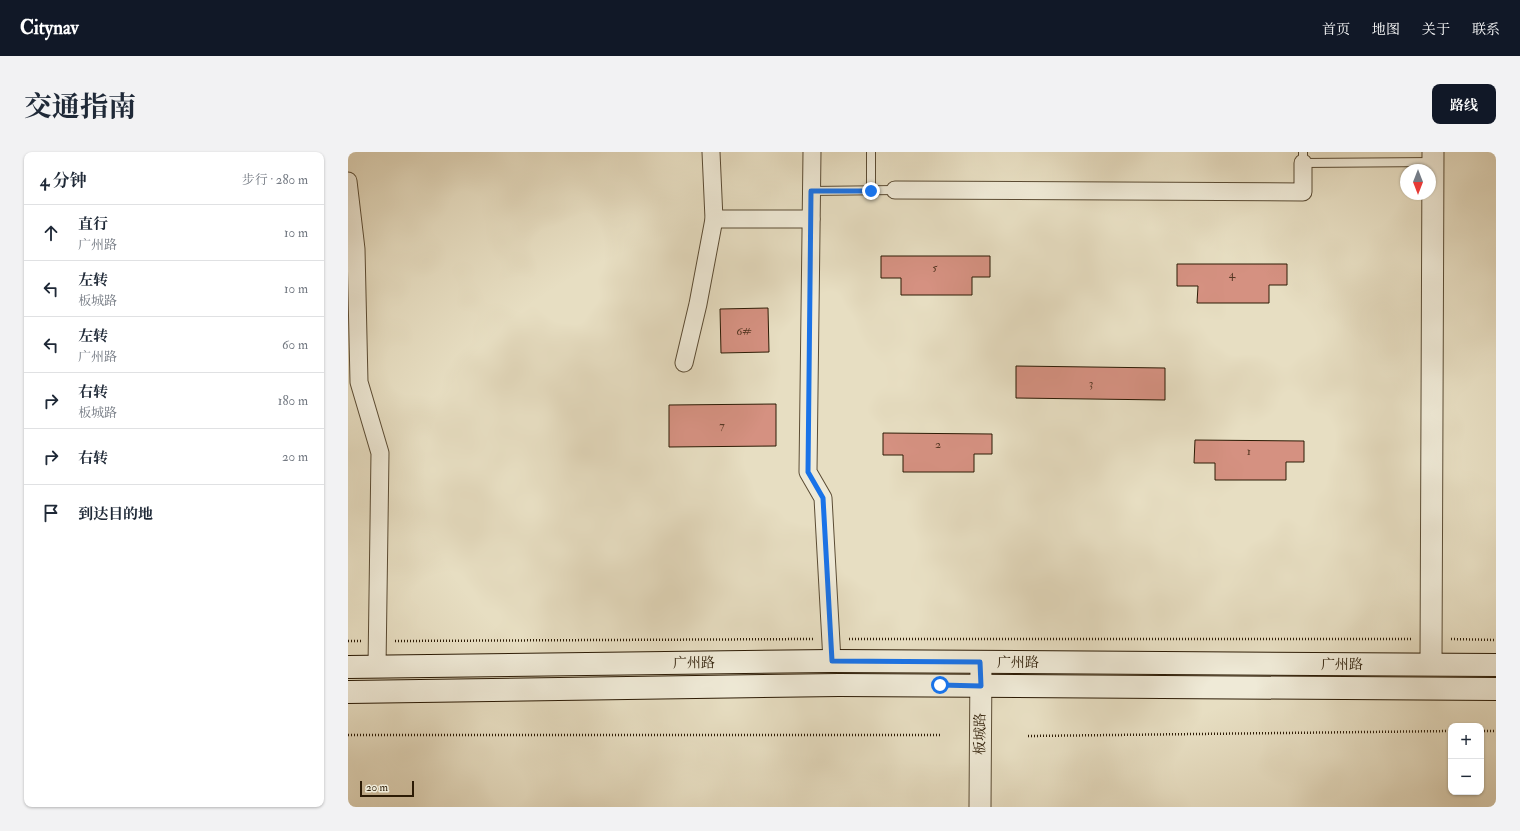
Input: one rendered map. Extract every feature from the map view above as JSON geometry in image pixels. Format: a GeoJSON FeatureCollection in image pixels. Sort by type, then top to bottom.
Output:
{"type":"FeatureCollection","features":[{"type":"Feature","properties":{"kind":"main road","name":"广州路"},"geometry":{"type":"LineString","coordinates":[[348,667],[832,661],[1496,665]]}},
{"type":"Feature","properties":{"kind":"main road","name":"广州路"},"geometry":{"type":"LineString","coordinates":[[348,692],[839,685],[1496,689]]}},
{"type":"Feature","properties":{"kind":"street"},"geometry":{"type":"LineString","coordinates":[[684,363],[698,304],[714,218],[711,152]]}},
{"type":"Feature","properties":{"kind":"street"},"geometry":{"type":"LineString","coordinates":[[812,152],[808,472],[823,498],[832,661]]}},
{"type":"Feature","properties":{"kind":"street"},"geometry":{"type":"LineString","coordinates":[[1432,157],[1432,664]]}},
{"type":"Feature","properties":{"kind":"street"},"geometry":{"type":"LineString","coordinates":[[895,190],[1303,192],[1303,158]]}},
{"type":"Feature","properties":{"kind":"street"},"geometry":{"type":"LineString","coordinates":[[348,182],[359,382],[380,453],[377,667]]}},
{"type":"Feature","properties":{"kind":"street"},"geometry":{"type":"LineString","coordinates":[[714,218],[811,219]]}},
{"type":"Feature","properties":{"kind":"street","name":"板城路"},"geometry":{"type":"LineString","coordinates":[[980,662],[980,807]]}},
{"type":"Feature","properties":{"kind":"lane"},"geometry":{"type":"LineString","coordinates":[[871,152],[871,191]]}},
{"type":"Feature","properties":{"kind":"lane"},"geometry":{"type":"LineString","coordinates":[[1303,158],[1432,157]]}},
{"type":"Feature","properties":{"kind":"lane"},"geometry":{"type":"LineString","coordinates":[[811,191],[895,190]]}},
{"type":"Feature","properties":{"kind":"path"},"geometry":{"type":"LineString","coordinates":[[348,641],[831,639],[1496,640]]}},
{"type":"Feature","properties":{"kind":"path"},"geometry":{"type":"LineString","coordinates":[[1028,736],[1448,731]]}},
{"type":"Feature","properties":{"kind":"path"},"geometry":{"type":"LineString","coordinates":[[1484,731],[1496,731]]}},
{"type":"Feature","properties":{"kind":"path"},"geometry":{"type":"LineString","coordinates":[[348,735],[941,735]]}},
{"type":"Feature","properties":{"kind":"building"},"geometry":{"type":"Polygon","coordinates":[[[881,256],[990,256],[990,277],[972,277],[972,295],[901,295],[901,278],[881,278],[881,256]]]}},
{"type":"Feature","properties":{"kind":"building"},"geometry":{"type":"Polygon","coordinates":[[[1177,264],[1287,264],[1287,285],[1269,285],[1269,303],[1197,303],[1198,286],[1177,286],[1177,264]]]}},
{"type":"Feature","properties":{"kind":"building"},"geometry":{"type":"Polygon","coordinates":[[[768,308],[769,352],[721,353],[720,309],[768,308]]]}},
{"type":"Feature","properties":{"kind":"building"},"geometry":{"type":"Polygon","coordinates":[[[1016,366],[1165,368],[1165,400],[1016,398],[1016,366]]]}},
{"type":"Feature","properties":{"kind":"building"},"geometry":{"type":"Polygon","coordinates":[[[776,404],[776,446],[669,447],[669,405],[776,404]]]}},
{"type":"Feature","properties":{"kind":"building"},"geometry":{"type":"Polygon","coordinates":[[[883,433],[992,434],[992,454],[974,454],[974,472],[903,472],[903,455],[883,455],[883,433]]]}},
{"type":"Feature","properties":{"kind":"building"},"geometry":{"type":"Polygon","coordinates":[[[1195,440],[1304,441],[1304,462],[1286,462],[1286,480],[1215,480],[1215,463],[1194,463],[1195,440]]]}},
{"type":"Feature","properties":{"kind":"route"},"geometry":{"type":"LineString","coordinates":[[871,191],[811,191],[808,472],[823,498],[832,661],[980,662],[981,686],[940,685]]}}]}
